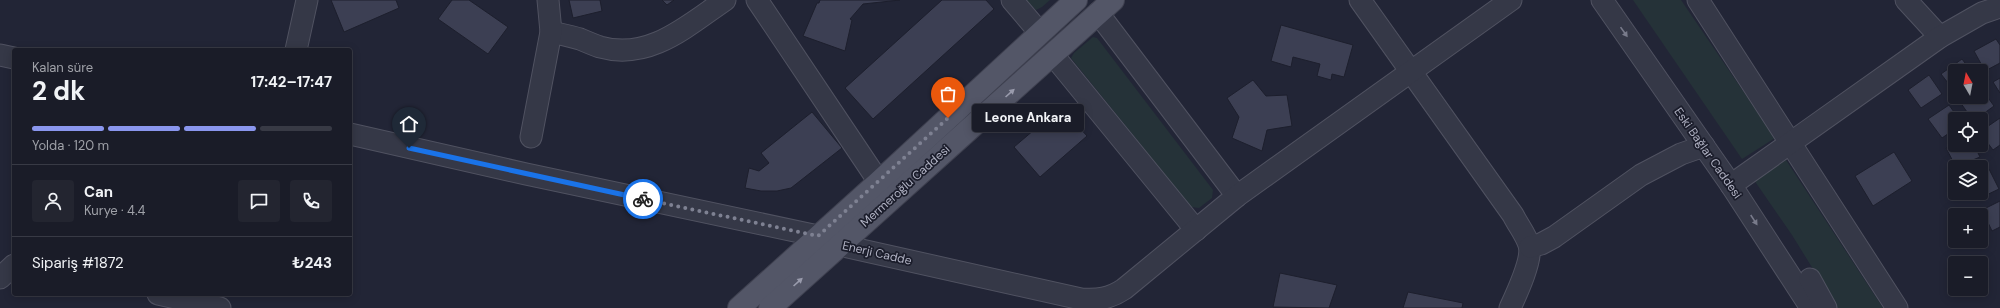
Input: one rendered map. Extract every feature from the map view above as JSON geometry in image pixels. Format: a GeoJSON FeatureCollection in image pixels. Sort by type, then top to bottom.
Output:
{"type":"FeatureCollection","features":[{"type":"Feature","properties":{"kind":"main road","name":"Mermeroğlu Caddesi"},"geometry":{"type":"LineString","coordinates":[[739,308],[879,182],[1076,0]]}},
{"type":"Feature","properties":{"kind":"main road","name":"Mermeroğlu Caddesi"},"geometry":{"type":"LineString","coordinates":[[770,308],[1106,7]]}},
{"type":"Feature","properties":{"kind":"street"},"geometry":{"type":"LineString","coordinates":[[296,48],[307,0]]}},
{"type":"Feature","properties":{"kind":"street"},"geometry":{"type":"LineString","coordinates":[[531,137],[550,32],[548,0]]}},
{"type":"Feature","properties":{"kind":"street"},"geometry":{"type":"LineString","coordinates":[[550,32],[579,39],[601,47],[626,51],[642,49],[655,45],[677,33],[725,0]]}},
{"type":"Feature","properties":{"kind":"street"},"geometry":{"type":"LineString","coordinates":[[757,0],[879,182]]}},
{"type":"Feature","properties":{"kind":"street"},"geometry":{"type":"LineString","coordinates":[[1012,0],[1040,33]]}},
{"type":"Feature","properties":{"kind":"street"},"geometry":{"type":"LineString","coordinates":[[1360,0],[1409,72],[1513,215],[1530,247],[1524,276],[1510,308]]}},
{"type":"Feature","properties":{"kind":"street"},"geometry":{"type":"LineString","coordinates":[[1053,55],[1196,230],[1236,196],[1511,0]]}},
{"type":"Feature","properties":{"kind":"street","name":"Eski Bağlar Caddesi"},"geometry":{"type":"LineString","coordinates":[[1602,0],[1704,146],[1737,182],[1810,279],[1826,308]]}},
{"type":"Feature","properties":{"kind":"street","name":"Eski Bağlar Caddesi"},"geometry":{"type":"LineString","coordinates":[[1619,0],[1737,182],[1811,308]]}},
{"type":"Feature","properties":{"kind":"street"},"geometry":{"type":"LineString","coordinates":[[1698,0],[1897,308]]}},
{"type":"Feature","properties":{"kind":"street"},"geometry":{"type":"LineString","coordinates":[[1906,0],[1940,37]]}},
{"type":"Feature","properties":{"kind":"street"},"geometry":{"type":"LineString","coordinates":[[1106,7],[1236,196]]}},
{"type":"Feature","properties":{"kind":"street"},"geometry":{"type":"LineString","coordinates":[[1737,182],[1940,37],[1982,13],[2000,7]]}},
{"type":"Feature","properties":{"kind":"street"},"geometry":{"type":"LineString","coordinates":[[0,55],[12,58]]}},
{"type":"Feature","properties":{"kind":"street","name":"Enerji Cadde"},"geometry":{"type":"LineString","coordinates":[[352,134],[818,236],[839,245],[1081,299],[1100,300],[1112,297],[1124,289],[1196,230]]}},
{"type":"Feature","properties":{"kind":"street"},"geometry":{"type":"LineString","coordinates":[[1530,247],[1541,244],[1554,237],[1648,171],[1681,154],[1704,146]]}},
{"type":"Feature","properties":{"kind":"street"},"geometry":{"type":"LineString","coordinates":[[0,258],[12,261]]}},
{"type":"Feature","properties":{"kind":"street"},"geometry":{"type":"LineString","coordinates":[[0,278],[12,266]]}},
{"type":"Feature","properties":{"kind":"street"},"geometry":{"type":"LineString","coordinates":[[166,296],[211,307]]}},
{"type":"Feature","properties":{"kind":"shaded area"},"geometry":{"type":"Polygon","coordinates":[[[1026,0],[1050,0],[1036,10],[1026,0]]]}},
{"type":"Feature","properties":{"kind":"shaded area"},"geometry":{"type":"Polygon","coordinates":[[[1633,0],[1681,0],[1775,138],[1742,159],[1633,0]]]}},
{"type":"Feature","properties":{"kind":"shaded area"},"geometry":{"type":"Polygon","coordinates":[[[1093,37],[1097,38],[1213,190],[1212,198],[1199,208],[1191,207],[1071,58],[1074,53],[1093,37]]]}},
{"type":"Feature","properties":{"kind":"shaded area"},"geometry":{"type":"Polygon","coordinates":[[[1786,160],[1883,308],[1837,308],[1792,235],[1754,180],[1786,160]]]}},
{"type":"Feature","properties":{"kind":"building"},"geometry":{"type":"Polygon","coordinates":[[[331,0],[396,0],[399,8],[344,32],[331,0]]]}},
{"type":"Feature","properties":{"kind":"building"},"geometry":{"type":"Polygon","coordinates":[[[452,0],[469,0],[508,27],[488,54],[438,19],[452,0]]]}},
{"type":"Feature","properties":{"kind":"building"},"geometry":{"type":"Polygon","coordinates":[[[569,0],[600,0],[602,11],[573,18],[569,0]]]}},
{"type":"Feature","properties":{"kind":"building"},"geometry":{"type":"Polygon","coordinates":[[[662,0],[674,0],[667,5],[662,0]]]}},
{"type":"Feature","properties":{"kind":"building"},"geometry":{"type":"Polygon","coordinates":[[[820,0],[900,0],[863,4],[850,19],[852,20],[845,51],[803,36],[817,3],[819,3],[820,0]]]}},
{"type":"Feature","properties":{"kind":"building"},"geometry":{"type":"Polygon","coordinates":[[[942,0],[986,0],[994,9],[873,119],[845,88],[942,0]]]}},
{"type":"Feature","properties":{"kind":"building"},"geometry":{"type":"Polygon","coordinates":[[[1281,25],[1353,45],[1344,77],[1332,74],[1331,80],[1317,76],[1320,64],[1293,57],[1291,67],[1271,61],[1281,25]]]}},
{"type":"Feature","properties":{"kind":"building"},"geometry":{"type":"Polygon","coordinates":[[[1996,39],[2000,45],[2000,63],[1988,69],[1988,64],[1981,64],[1974,51],[1996,39]]]}},
{"type":"Feature","properties":{"kind":"building"},"geometry":{"type":"Polygon","coordinates":[[[1962,59],[1966,64],[1955,64],[1962,59]]]}},
{"type":"Feature","properties":{"kind":"building"},"geometry":{"type":"Polygon","coordinates":[[[1948,69],[1948,83],[1941,74],[1948,69]]]}},
{"type":"Feature","properties":{"kind":"building"},"geometry":{"type":"Polygon","coordinates":[[[1929,75],[1942,94],[1921,108],[1908,90],[1929,75]]]}},
{"type":"Feature","properties":{"kind":"building"},"geometry":{"type":"Polygon","coordinates":[[[2000,78],[2000,93],[1993,82],[2000,78]]]}},
{"type":"Feature","properties":{"kind":"building"},"geometry":{"type":"Polygon","coordinates":[[[1253,80],[1266,96],[1287,95],[1292,126],[1267,130],[1262,151],[1232,138],[1239,117],[1227,98],[1253,80]]]}},
{"type":"Feature","properties":{"kind":"building"},"geometry":{"type":"Polygon","coordinates":[[[1988,98],[1994,106],[1986,112],[1967,112],[1961,104],[1988,104],[1988,98]]]}},
{"type":"Feature","properties":{"kind":"building"},"geometry":{"type":"Polygon","coordinates":[[[1949,105],[1954,112],[1948,112],[1948,134],[1942,138],[1928,119],[1949,105]]]}},
{"type":"Feature","properties":{"kind":"building"},"geometry":{"type":"Polygon","coordinates":[[[1061,107],[1087,136],[1040,177],[1014,147],[1061,107]]]}},
{"type":"Feature","properties":{"kind":"building"},"geometry":{"type":"Polygon","coordinates":[[[812,112],[842,148],[791,188],[777,191],[761,191],[745,188],[749,168],[759,171],[769,163],[761,153],[812,112]]]}},
{"type":"Feature","properties":{"kind":"building"},"geometry":{"type":"Polygon","coordinates":[[[2000,118],[2000,145],[1993,150],[1988,143],[1988,126],[2000,118]]]}},
{"type":"Feature","properties":{"kind":"building"},"geometry":{"type":"Polygon","coordinates":[[[1894,152],[1912,181],[1873,206],[1855,176],[1894,152]]]}},
{"type":"Feature","properties":{"kind":"building"},"geometry":{"type":"Polygon","coordinates":[[[1948,152],[1978,152],[1980,157],[1973,160],[1952,160],[1948,152]]]}},
{"type":"Feature","properties":{"kind":"building"},"geometry":{"type":"Polygon","coordinates":[[[1988,169],[1999,189],[1988,194],[1988,169]]]}},
{"type":"Feature","properties":{"kind":"building"},"geometry":{"type":"Polygon","coordinates":[[[2000,201],[2000,227],[1992,231],[1988,223],[1988,208],[1986,208],[2000,201]]]}},
{"type":"Feature","properties":{"kind":"building"},"geometry":{"type":"Polygon","coordinates":[[[1280,273],[1337,285],[1329,308],[1273,307],[1280,273]]]}},
{"type":"Feature","properties":{"kind":"building"},"geometry":{"type":"Polygon","coordinates":[[[1408,292],[1463,303],[1462,308],[1403,308],[1408,292]]]}},
{"type":"Feature","properties":{"kind":"way so far"},"geometry":{"type":"LineString","coordinates":[[643,199],[818,236],[948,118]]}},
{"type":"Feature","properties":{"kind":"place","name":"Leone Ankara"},"geometry":{"type":"Point","coordinates":[948,118]}},
{"type":"Feature","properties":{"kind":"route"},"geometry":{"type":"LineString","coordinates":[[409,148],[643,199]]}}]}
